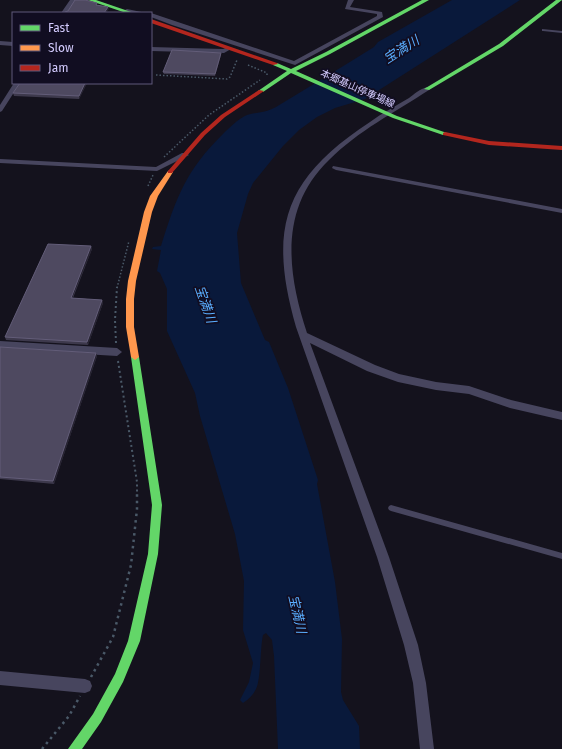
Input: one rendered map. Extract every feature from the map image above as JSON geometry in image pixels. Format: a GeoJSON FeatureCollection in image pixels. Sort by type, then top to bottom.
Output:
{"type":"FeatureCollection","features":[{"type":"Feature","properties":{"kind":"street"},"geometry":{"type":"LineString","coordinates":[[65,12],[73,0]]}},
{"type":"Feature","properties":{"kind":"street"},"geometry":{"type":"LineString","coordinates":[[92,0],[129,12]]}},
{"type":"Feature","properties":{"kind":"street"},"geometry":{"type":"LineString","coordinates":[[152,15],[294,63],[380,17],[380,13],[347,8],[351,0]]}},
{"type":"Feature","properties":{"kind":"street"},"geometry":{"type":"LineString","coordinates":[[74,749],[97,718],[119,678],[134,641],[153,554],[157,506],[130,327],[130,299],[132,281],[148,212],[154,196],[164,180],[203,134],[223,116],[328,53],[426,0]]}},
{"type":"Feature","properties":{"kind":"street"},"geometry":{"type":"LineString","coordinates":[[427,749],[421,696],[412,647],[367,514],[303,335],[288,275],[288,243],[293,208],[302,188],[322,163],[339,147],[369,124],[501,45],[559,0]]}},
{"type":"Feature","properties":{"kind":"street","name":"本郷基山停車場線"},"geometry":{"type":"LineString","coordinates":[[152,20],[295,73],[387,114],[428,130],[455,138],[486,144],[562,148]]}},
{"type":"Feature","properties":{"kind":"street"},"geometry":{"type":"LineString","coordinates":[[0,43],[12,44]]}},
{"type":"Feature","properties":{"kind":"street"},"geometry":{"type":"LineString","coordinates":[[152,49],[224,51],[228,48]]}},
{"type":"Feature","properties":{"kind":"street"},"geometry":{"type":"LineString","coordinates":[[0,110],[16,84]]}},
{"type":"Feature","properties":{"kind":"street"},"geometry":{"type":"LineString","coordinates":[[0,161],[156,169],[185,155]]}},
{"type":"Feature","properties":{"kind":"street"},"geometry":{"type":"LineString","coordinates":[[336,168],[562,211]]}},
{"type":"Feature","properties":{"kind":"street"},"geometry":{"type":"LineString","coordinates":[[303,335],[371,368],[398,378],[436,386],[469,390],[510,404],[562,416]]}},
{"type":"Feature","properties":{"kind":"street"},"geometry":{"type":"LineString","coordinates":[[0,345],[117,352]]}},
{"type":"Feature","properties":{"kind":"street"},"geometry":{"type":"LineString","coordinates":[[0,678],[85,686]]}},
{"type":"Feature","properties":{"kind":"lane"},"geometry":{"type":"LineString","coordinates":[[543,30],[562,32]]}},
{"type":"Feature","properties":{"kind":"lane"},"geometry":{"type":"LineString","coordinates":[[391,508],[562,556]]}},
{"type":"Feature","properties":{"kind":"path"},"geometry":{"type":"LineString","coordinates":[[156,75],[227,79],[230,77],[234,62],[237,60]]}},
{"type":"Feature","properties":{"kind":"water","name":"宝満川"},"geometry":{"type":"Polygon","coordinates":[[[452,0],[520,0],[365,99],[335,108],[317,117],[299,130],[283,146],[253,183],[248,194],[237,233],[241,283],[265,340],[269,342],[288,388],[318,480],[317,484],[335,582],[342,639],[341,692],[343,700],[359,726],[360,749],[278,749],[274,656],[272,640],[266,633],[263,635],[261,648],[258,685],[251,697],[243,703],[240,700],[249,682],[253,663],[243,630],[244,581],[235,534],[200,416],[195,393],[167,331],[167,289],[160,273],[157,271],[161,250],[152,249],[153,247],[161,246],[177,199],[191,173],[210,147],[234,123],[247,115],[276,107],[374,47],[378,42],[452,0]]]}},
{"type":"Feature","properties":{"kind":"building"},"geometry":{"type":"Polygon","coordinates":[[[75,0],[85,0],[97,3],[96,5],[108,7],[105,12],[65,12],[68,11],[75,0]]]}},
{"type":"Feature","properties":{"kind":"building"},"geometry":{"type":"Polygon","coordinates":[[[172,50],[221,53],[215,74],[163,72],[172,50]]]}},
{"type":"Feature","properties":{"kind":"building"},"geometry":{"type":"Polygon","coordinates":[[[19,84],[85,84],[79,96],[13,93],[19,84]]]}},
{"type":"Feature","properties":{"kind":"building"},"geometry":{"type":"Polygon","coordinates":[[[48,244],[91,246],[71,298],[102,300],[87,342],[5,337],[48,244]]]}},
{"type":"Feature","properties":{"kind":"building"},"geometry":{"type":"Polygon","coordinates":[[[0,347],[96,353],[53,481],[0,477],[0,347]]]}},
{"type":"Feature","properties":{"kind":"traffic: fast"},"geometry":{"type":"LineString","coordinates":[[91,0],[128,12]]}},
{"type":"Feature","properties":{"kind":"traffic: fast"},"geometry":{"type":"LineString","coordinates":[[261,91],[291,71],[328,53],[426,0]]}},
{"type":"Feature","properties":{"kind":"traffic: fast"},"geometry":{"type":"LineString","coordinates":[[427,89],[501,45],[559,0]]}},
{"type":"Feature","properties":{"kind":"traffic: fast"},"geometry":{"type":"LineString","coordinates":[[275,64],[395,117],[445,134]]}},
{"type":"Feature","properties":{"kind":"traffic: fast"},"geometry":{"type":"LineString","coordinates":[[74,749],[97,718],[119,678],[134,641],[153,554],[157,505],[135,357]]}},
{"type":"Feature","properties":{"kind":"traffic: slow"},"geometry":{"type":"LineString","coordinates":[[135,357],[130,327],[130,299],[132,281],[148,212],[154,196],[170,172]]}},
{"type":"Feature","properties":{"kind":"traffic: jam"},"geometry":{"type":"LineString","coordinates":[[152,21],[275,64]]}},
{"type":"Feature","properties":{"kind":"traffic: jam"},"geometry":{"type":"LineString","coordinates":[[170,172],[203,134],[223,116],[261,91]]}},
{"type":"Feature","properties":{"kind":"traffic: jam"},"geometry":{"type":"LineString","coordinates":[[445,134],[489,143],[562,148]]}}]}
